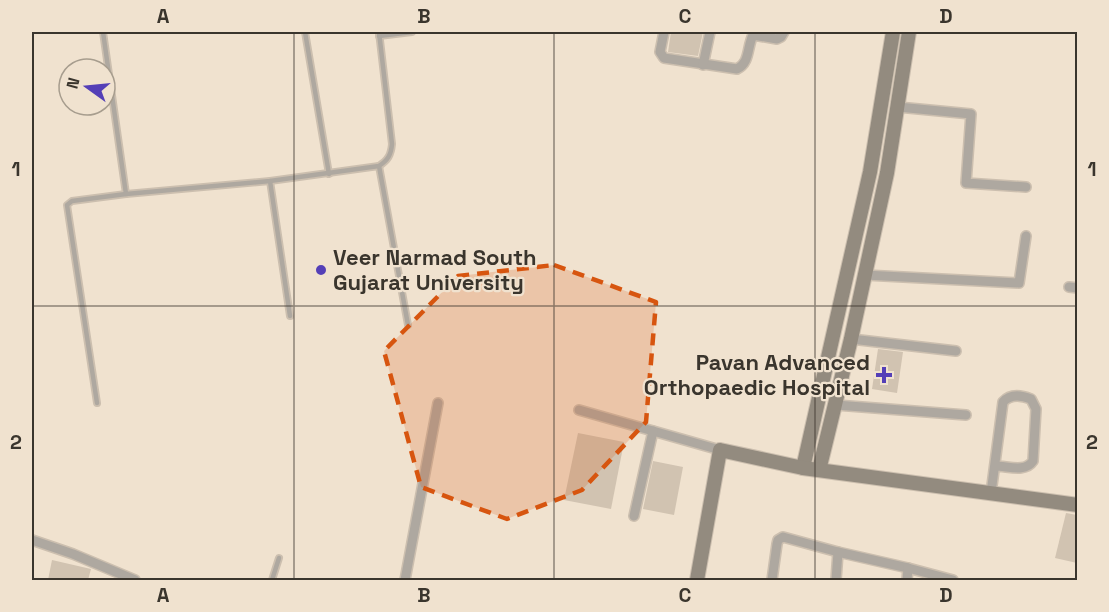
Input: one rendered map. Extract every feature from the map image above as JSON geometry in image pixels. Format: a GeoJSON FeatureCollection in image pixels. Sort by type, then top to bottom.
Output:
{"type":"FeatureCollection","features":[{"type":"Feature","properties":{"kind":"street"},"geometry":{"type":"LineString","coordinates":[[663,32],[661,56],[736,69],[746,62],[753,35],[777,39],[784,32]]}},
{"type":"Feature","properties":{"kind":"street"},"geometry":{"type":"LineString","coordinates":[[703,65],[710,32]]}},
{"type":"Feature","properties":{"kind":"street"},"geometry":{"type":"LineString","coordinates":[[803,468],[870,172],[894,32],[909,33],[887,173],[836,405],[819,470]]}},
{"type":"Feature","properties":{"kind":"street"},"geometry":{"type":"LineString","coordinates":[[898,106],[971,114],[966,183],[1026,188]]}},
{"type":"Feature","properties":{"kind":"street"},"geometry":{"type":"LineString","coordinates":[[865,275],[1019,283],[1026,236]]}},
{"type":"Feature","properties":{"kind":"street"},"geometry":{"type":"LineString","coordinates":[[851,339],[956,351]]}},
{"type":"Feature","properties":{"kind":"street"},"geometry":{"type":"LineString","coordinates":[[992,493],[995,466],[1003,402],[1007,397],[1014,396],[1031,399],[1036,409],[1033,461],[1029,467],[1023,468],[995,466]]}},
{"type":"Feature","properties":{"kind":"street"},"geometry":{"type":"LineString","coordinates":[[405,580],[438,403]]}},
{"type":"Feature","properties":{"kind":"street"},"geometry":{"type":"LineString","coordinates":[[836,405],[966,415]]}},
{"type":"Feature","properties":{"kind":"street"},"geometry":{"type":"LineString","coordinates":[[579,410],[720,450],[803,468],[1077,505]]}},
{"type":"Feature","properties":{"kind":"street"},"geometry":{"type":"LineString","coordinates":[[634,516],[652,431]]}},
{"type":"Feature","properties":{"kind":"street"},"geometry":{"type":"LineString","coordinates":[[697,580],[720,450]]}},
{"type":"Feature","properties":{"kind":"street"},"geometry":{"type":"LineString","coordinates":[[772,580],[778,540],[783,537],[952,580]]}},
{"type":"Feature","properties":{"kind":"street"},"geometry":{"type":"LineString","coordinates":[[32,540],[135,580]]}},
{"type":"Feature","properties":{"kind":"street"},"geometry":{"type":"LineString","coordinates":[[836,580],[838,552]]}},
{"type":"Feature","properties":{"kind":"street"},"geometry":{"type":"LineString","coordinates":[[907,580],[908,568]]}},
{"type":"Feature","properties":{"kind":"lane"},"geometry":{"type":"LineString","coordinates":[[104,32],[126,194]]}},
{"type":"Feature","properties":{"kind":"lane"},"geometry":{"type":"LineString","coordinates":[[305,32],[329,174]]}},
{"type":"Feature","properties":{"kind":"lane"},"geometry":{"type":"LineString","coordinates":[[97,403],[66,207],[72,201],[270,181],[379,165],[386,161],[391,153],[392,144],[379,34],[412,32]]}},
{"type":"Feature","properties":{"kind":"lane"},"geometry":{"type":"LineString","coordinates":[[379,165],[408,325]]}},
{"type":"Feature","properties":{"kind":"lane"},"geometry":{"type":"LineString","coordinates":[[270,181],[290,316]]}},
{"type":"Feature","properties":{"kind":"lane"},"geometry":{"type":"LineString","coordinates":[[273,580],[279,558]]}},
{"type":"Feature","properties":{"kind":"highlighted area"},"geometry":{"type":"Polygon","coordinates":[[[554,265],[656,302],[646,422],[582,490],[507,519],[421,487],[384,351],[458,276],[554,265]]]}},
{"type":"Feature","properties":{"kind":"building"},"geometry":{"type":"Polygon","coordinates":[[[671,32],[703,32],[698,56],[668,52],[671,32]]]}},
{"type":"Feature","properties":{"kind":"building"},"geometry":{"type":"Polygon","coordinates":[[[878,349],[903,352],[897,393],[872,389],[878,349]]]}},
{"type":"Feature","properties":{"kind":"building"},"geometry":{"type":"Polygon","coordinates":[[[578,433],[624,442],[611,509],[564,500],[578,433]]]}},
{"type":"Feature","properties":{"kind":"building"},"geometry":{"type":"Polygon","coordinates":[[[653,461],[683,467],[674,515],[643,509],[653,461]]]}},
{"type":"Feature","properties":{"kind":"building"},"geometry":{"type":"Polygon","coordinates":[[[1066,513],[1077,515],[1077,563],[1055,558],[1066,513]]]}},
{"type":"Feature","properties":{"kind":"building"},"geometry":{"type":"Polygon","coordinates":[[[52,560],[91,569],[88,580],[48,580],[52,560]]]}},
{"type":"Feature","properties":{"kind":"place","name":"Veer Narmad South Gujarat University"},"geometry":{"type":"Point","coordinates":[321,270]}},
{"type":"Feature","properties":{"kind":"place","name":"Pavan Advanced Orthopaedic Hospital"},"geometry":{"type":"Point","coordinates":[884,375]}}]}
